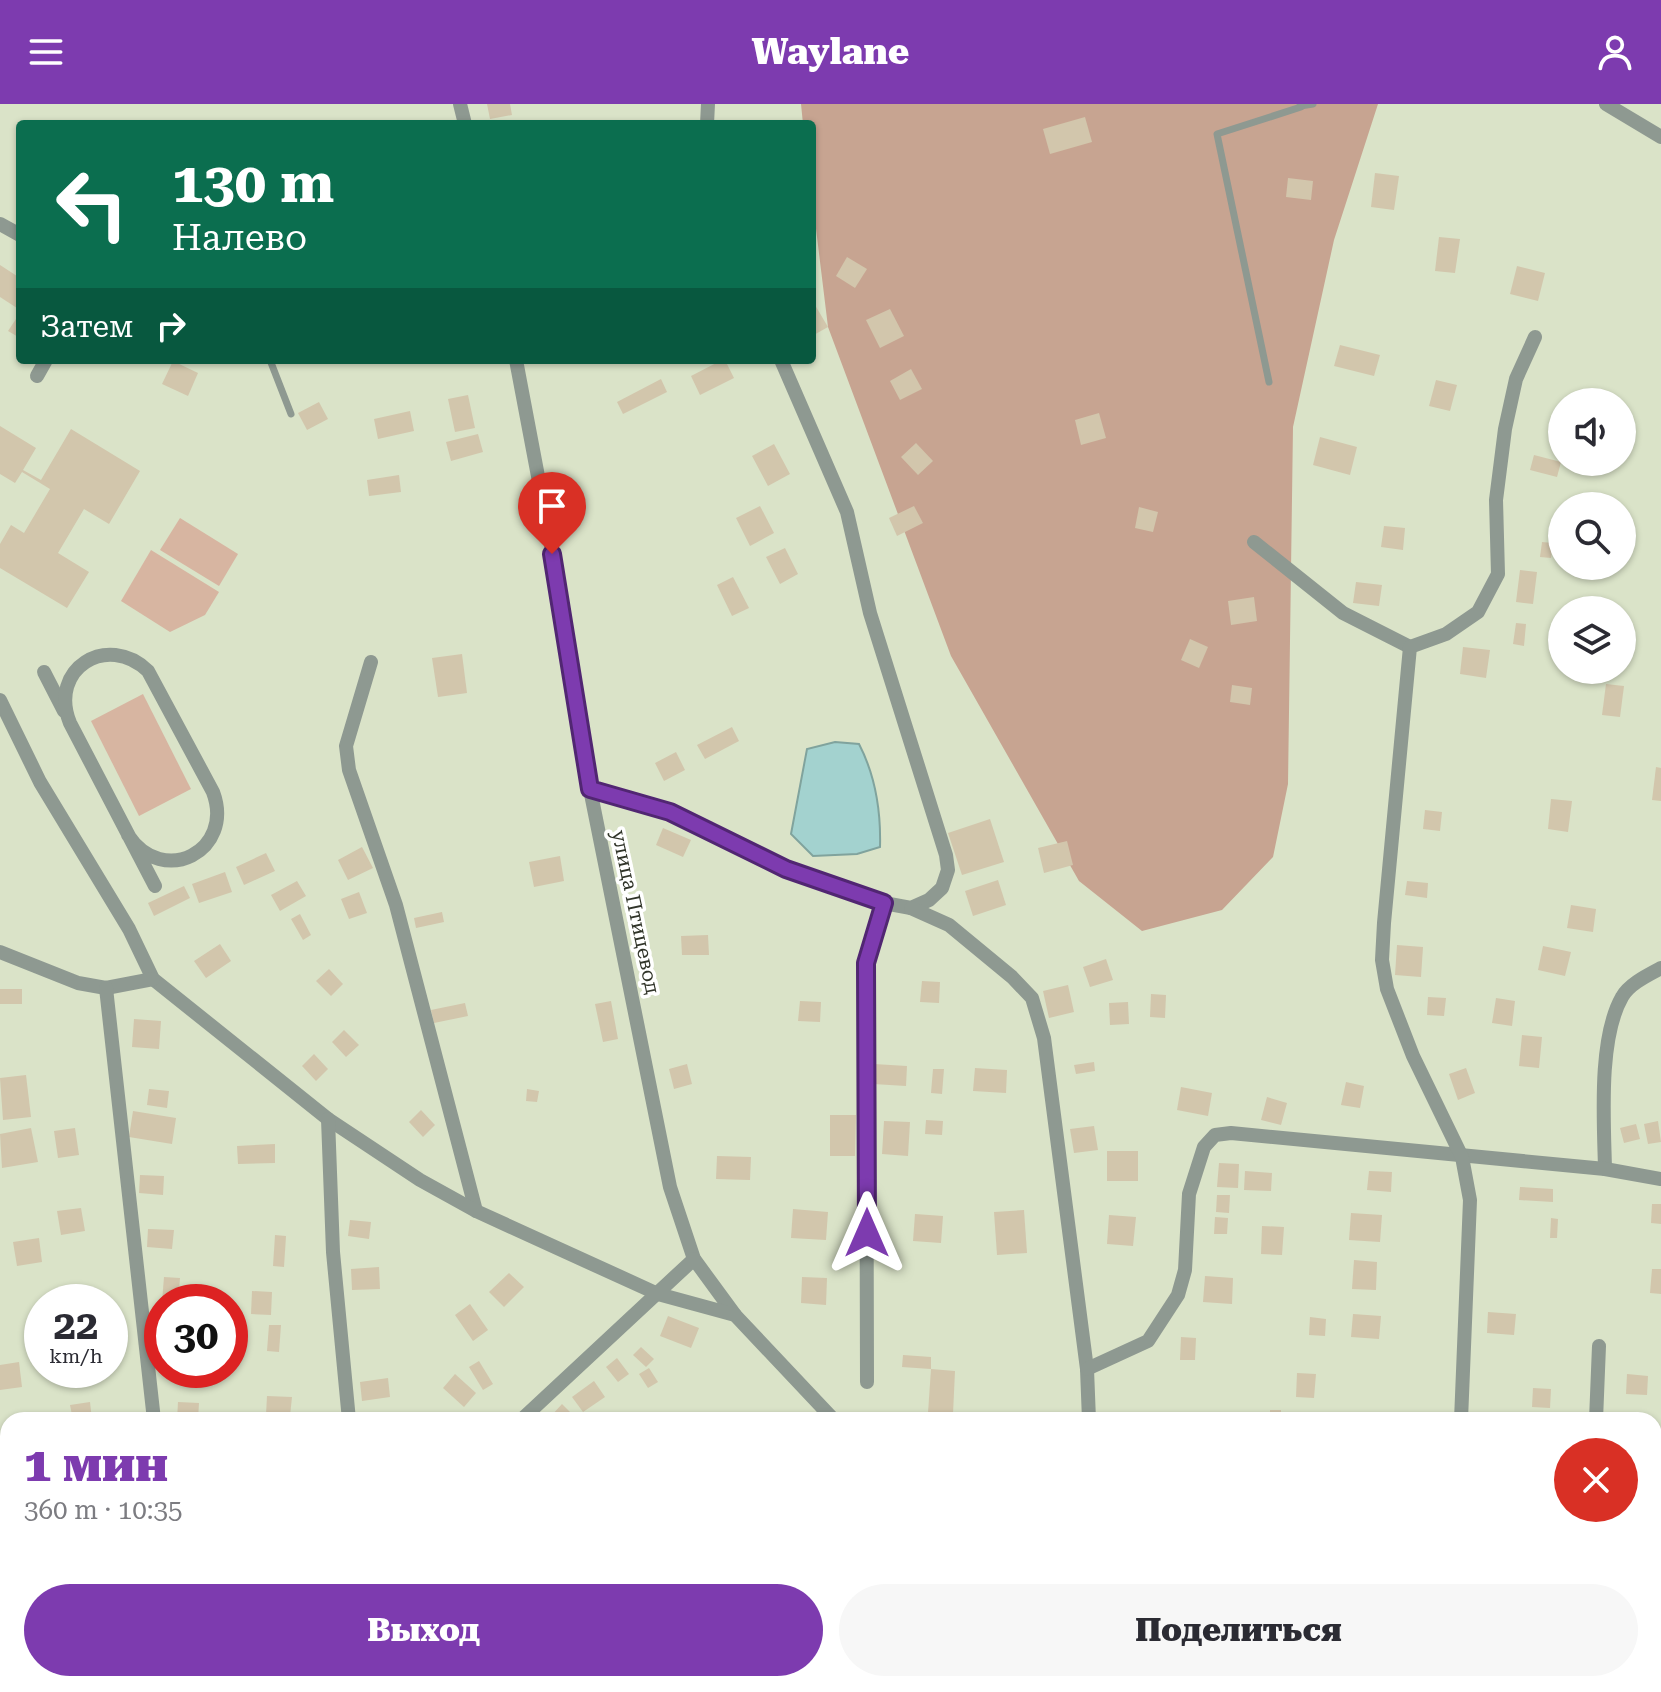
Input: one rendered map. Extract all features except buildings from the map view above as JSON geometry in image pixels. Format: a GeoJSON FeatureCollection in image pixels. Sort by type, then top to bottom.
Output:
{"type":"FeatureCollection","features":[{"type":"Feature","properties":{"kind":"street"},"geometry":{"type":"LineString","coordinates":[[1606,104],[1661,137]]}},
{"type":"Feature","properties":{"kind":"street"},"geometry":{"type":"LineString","coordinates":[[1254,542],[1343,613],[1410,647],[1446,634],[1478,612],[1498,574],[1496,500],[1505,429],[1516,379],[1535,337]]}},
{"type":"Feature","properties":{"kind":"street"},"geometry":{"type":"LineString","coordinates":[[37,376],[44,364]]}},
{"type":"Feature","properties":{"kind":"street","name":"улица Птицевод"},"geometry":{"type":"LineString","coordinates":[[517,364],[558,582],[590,789],[670,1187],[694,1259],[735,1315],[826,1412]]}},
{"type":"Feature","properties":{"kind":"street"},"geometry":{"type":"LineString","coordinates":[[783,364],[847,512],[870,613],[946,855],[948,870],[942,888],[929,900],[911,908]]}},
{"type":"Feature","properties":{"kind":"street"},"geometry":{"type":"LineString","coordinates":[[1410,647],[1382,960],[1387,989],[1413,1056],[1462,1157],[1470,1200],[1461,1412]]}},
{"type":"Feature","properties":{"kind":"street"},"geometry":{"type":"LineString","coordinates":[[70,723],[65,692],[81,665],[100,655],[132,658],[154,679],[213,792],[217,823],[208,842],[192,856],[172,861],[151,857],[128,835]]}},
{"type":"Feature","properties":{"kind":"street"},"geometry":{"type":"LineString","coordinates":[[371,662],[346,746],[349,770],[396,905],[476,1211]]}},
{"type":"Feature","properties":{"kind":"street"},"geometry":{"type":"LineString","coordinates":[[44,672],[155,886]]}},
{"type":"Feature","properties":{"kind":"street"},"geometry":{"type":"LineString","coordinates":[[0,700],[40,782],[129,929],[153,979],[328,1119],[420,1180],[476,1211],[658,1294],[735,1315]]}},
{"type":"Feature","properties":{"kind":"street"},"geometry":{"type":"LineString","coordinates":[[590,789],[670,812],[786,869],[884,903],[911,908],[949,925],[1012,977],[1032,998],[1044,1038],[1087,1369],[1089,1412]]}},
{"type":"Feature","properties":{"kind":"street"},"geometry":{"type":"LineString","coordinates":[[867,1382],[866,963],[884,903]]}},
{"type":"Feature","properties":{"kind":"street"},"geometry":{"type":"LineString","coordinates":[[0,952],[78,983],[106,988],[153,979]]}},
{"type":"Feature","properties":{"kind":"street"},"geometry":{"type":"LineString","coordinates":[[1605,1169],[1604,1103],[1610,1031],[1622,996],[1644,977],[1661,968]]}},
{"type":"Feature","properties":{"kind":"street"},"geometry":{"type":"LineString","coordinates":[[106,988],[153,1412]]}},
{"type":"Feature","properties":{"kind":"street"},"geometry":{"type":"LineString","coordinates":[[328,1119],[333,1252],[348,1412]]}},
{"type":"Feature","properties":{"kind":"street"},"geometry":{"type":"LineString","coordinates":[[1087,1369],[1148,1341],[1178,1295],[1185,1270],[1189,1194],[1204,1147],[1215,1135],[1231,1133],[1605,1169],[1661,1179]]}},
{"type":"Feature","properties":{"kind":"street"},"geometry":{"type":"LineString","coordinates":[[530,1412],[694,1259]]}},
{"type":"Feature","properties":{"kind":"street"},"geometry":{"type":"LineString","coordinates":[[1596,1412],[1599,1346]]}},
{"type":"Feature","properties":{"kind":"lane"},"geometry":{"type":"LineString","coordinates":[[1269,382],[1217,134],[1313,104]]}},
{"type":"Feature","properties":{"kind":"lane"},"geometry":{"type":"LineString","coordinates":[[272,364],[291,414]]}},
{"type":"Feature","properties":{"kind":"shaded area"},"geometry":{"type":"Polygon","coordinates":[[[801,104],[1378,104],[1334,240],[1293,427],[1288,784],[1273,857],[1222,910],[1142,931],[1079,881],[951,656],[828,327],[816,229],[816,120],[803,120],[801,104]]]}},
{"type":"Feature","properties":{"kind":"shaded area"},"geometry":{"type":"Polygon","coordinates":[[[180,518],[238,554],[219,586],[160,550],[180,518]]]}},
{"type":"Feature","properties":{"kind":"shaded area"},"geometry":{"type":"Polygon","coordinates":[[[151,550],[219,592],[205,615],[170,632],[121,601],[151,550]]]}},
{"type":"Feature","properties":{"kind":"shaded area"},"geometry":{"type":"Polygon","coordinates":[[[143,694],[191,789],[139,816],[91,721],[143,694]]]}},
{"type":"Feature","properties":{"kind":"water"},"geometry":{"type":"Polygon","coordinates":[[[835,742],[859,744],[865,756],[876,794],[880,847],[857,854],[813,856],[791,834],[807,749],[835,742]]]}},
{"type":"Feature","properties":{"kind":"route"},"geometry":{"type":"LineString","coordinates":[[552,554],[590,789],[670,812],[786,869],[884,903],[866,963],[867,1233]]}}]}
